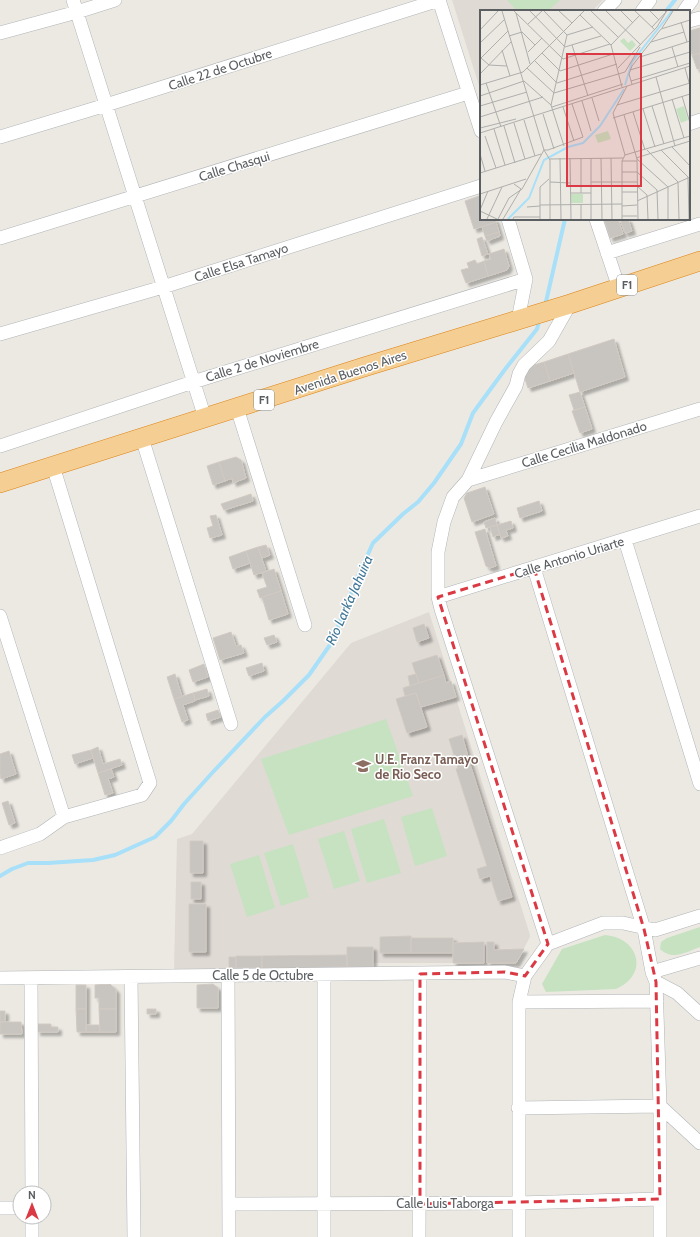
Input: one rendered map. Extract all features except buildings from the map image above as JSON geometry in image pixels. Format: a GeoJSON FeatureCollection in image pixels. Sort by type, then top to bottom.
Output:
{"type":"FeatureCollection","features":[{"type":"Feature","properties":{"kind":"highway","name":"Avenida Buenos Aires"},"geometry":{"type":"LineString","coordinates":[[0,483],[364,367],[562,307],[700,261]]}},
{"type":"Feature","properties":{"kind":"street"},"geometry":{"type":"LineString","coordinates":[[0,33],[75,6],[115,0]]}},
{"type":"Feature","properties":{"kind":"street"},"geometry":{"type":"LineString","coordinates":[[439,0],[468,93],[480,125]]}},
{"type":"Feature","properties":{"kind":"street","name":"Calle 22 de Octubre"},"geometry":{"type":"LineString","coordinates":[[0,136],[106,105],[439,0]]}},
{"type":"Feature","properties":{"kind":"street"},"geometry":{"type":"LineString","coordinates":[[605,10],[615,0]]}},
{"type":"Feature","properties":{"kind":"street"},"geometry":{"type":"LineString","coordinates":[[643,10],[650,0]]}},
{"type":"Feature","properties":{"kind":"street"},"geometry":{"type":"LineString","coordinates":[[685,10],[692,0]]}},
{"type":"Feature","properties":{"kind":"street"},"geometry":{"type":"LineString","coordinates":[[75,6],[205,418]]}},
{"type":"Feature","properties":{"kind":"street"},"geometry":{"type":"LineString","coordinates":[[690,22],[700,18]]}},
{"type":"Feature","properties":{"kind":"street","name":"Calle Chasqui"},"geometry":{"type":"LineString","coordinates":[[0,238],[468,93]]}},
{"type":"Feature","properties":{"kind":"street"},"geometry":{"type":"LineString","coordinates":[[690,124],[700,120]]}},
{"type":"Feature","properties":{"kind":"street","name":"Calle Elsa Tamayo"},"geometry":{"type":"LineString","coordinates":[[0,334],[163,287],[480,186]]}},
{"type":"Feature","properties":{"kind":"street"},"geometry":{"type":"LineString","coordinates":[[508,220],[526,279],[523,319]]}},
{"type":"Feature","properties":{"kind":"street"},"geometry":{"type":"LineString","coordinates":[[596,220],[618,288]]}},
{"type":"Feature","properties":{"kind":"street"},"geometry":{"type":"LineString","coordinates":[[607,253],[700,224]]}},
{"type":"Feature","properties":{"kind":"street","name":"Calle 2 de Noviembre"},"geometry":{"type":"LineString","coordinates":[[0,446],[193,382],[526,279]]}},
{"type":"Feature","properties":{"kind":"street"},"geometry":{"type":"LineString","coordinates":[[548,944],[438,596],[438,552],[444,522],[453,497],[468,480],[496,422],[516,386],[519,374],[524,365],[549,340],[562,307]]}},
{"type":"Feature","properties":{"kind":"street"},"geometry":{"type":"LineString","coordinates":[[237,408],[305,625]]}},
{"type":"Feature","properties":{"kind":"street","name":"Calle Cecilia Maldonado"},"geometry":{"type":"LineString","coordinates":[[468,480],[700,409]]}},
{"type":"Feature","properties":{"kind":"street"},"geometry":{"type":"LineString","coordinates":[[142,438],[231,724]]}},
{"type":"Feature","properties":{"kind":"street"},"geometry":{"type":"LineString","coordinates":[[0,848],[40,834],[64,817],[142,795],[150,783],[52,466]]}},
{"type":"Feature","properties":{"kind":"street","name":"Calle Antonio Uriarte"},"geometry":{"type":"LineString","coordinates":[[438,596],[534,568],[700,516]]}},
{"type":"Feature","properties":{"kind":"street"},"geometry":{"type":"LineString","coordinates":[[625,540],[700,784]]}},
{"type":"Feature","properties":{"kind":"street"},"geometry":{"type":"LineString","coordinates":[[534,568],[644,928],[654,977],[658,1001],[660,1237]]}},
{"type":"Feature","properties":{"kind":"street"},"geometry":{"type":"LineString","coordinates":[[0,616],[64,817]]}},
{"type":"Feature","properties":{"kind":"street"},"geometry":{"type":"LineString","coordinates":[[518,1237],[519,1002],[525,976],[548,944],[603,923],[623,923],[654,930],[700,916]]}},
{"type":"Feature","properties":{"kind":"street"},"geometry":{"type":"LineString","coordinates":[[654,977],[700,958]]}},
{"type":"Feature","properties":{"kind":"street","name":"Calle 5 de Octubre"},"geometry":{"type":"LineString","coordinates":[[0,978],[505,972],[525,976]]}},
{"type":"Feature","properties":{"kind":"street"},"geometry":{"type":"LineString","coordinates":[[420,974],[420,1237]]}},
{"type":"Feature","properties":{"kind":"street"},"geometry":{"type":"LineString","coordinates":[[228,975],[229,1237]]}},
{"type":"Feature","properties":{"kind":"street"},"geometry":{"type":"LineString","coordinates":[[324,975],[324,1237]]}},
{"type":"Feature","properties":{"kind":"street"},"geometry":{"type":"LineString","coordinates":[[131,977],[134,1237]]}},
{"type":"Feature","properties":{"kind":"street"},"geometry":{"type":"LineString","coordinates":[[654,977],[678,993],[700,1014]]}},
{"type":"Feature","properties":{"kind":"street"},"geometry":{"type":"LineString","coordinates":[[31,978],[32,1185]]}},
{"type":"Feature","properties":{"kind":"street"},"geometry":{"type":"LineString","coordinates":[[519,1002],[658,1001]]}},
{"type":"Feature","properties":{"kind":"street"},"geometry":{"type":"LineString","coordinates":[[518,1108],[660,1106],[700,1143]]}},
{"type":"Feature","properties":{"kind":"street","name":"Calle Luis Taborga"},"geometry":{"type":"LineString","coordinates":[[229,1204],[518,1203],[660,1199]]}},
{"type":"Feature","properties":{"kind":"street"},"geometry":{"type":"LineString","coordinates":[[0,1208],[12,1208]]}},
{"type":"Feature","properties":{"kind":"street"},"geometry":{"type":"LineString","coordinates":[[32,1225],[32,1237]]}},
{"type":"Feature","properties":{"kind":"highlighted area"},"geometry":{"type":"Polygon","coordinates":[[[534,568],[644,929],[656,982],[660,1199],[420,1204],[420,974],[505,972],[525,976],[548,944],[438,597],[534,568]]]}},
{"type":"Feature","properties":{"kind":"shaded area"},"geometry":{"type":"Polygon","coordinates":[[[452,0],[603,0],[593,10],[480,10],[480,89],[452,0]]]}},
{"type":"Feature","properties":{"kind":"shaded area","name":"U.E. Franz Tamayo de Rio Seco"},"geometry":{"type":"Polygon","coordinates":[[[429,612],[530,935],[516,963],[374,963],[373,967],[174,969],[177,839],[192,834],[351,643],[429,612]]]}},
{"type":"Feature","properties":{"kind":"green space"},"geometry":{"type":"Polygon","coordinates":[[[507,0],[560,0],[549,10],[516,10],[507,0]]]}},
{"type":"Feature","properties":{"kind":"green space"},"geometry":{"type":"Polygon","coordinates":[[[386,719],[413,796],[289,835],[261,759],[386,719]]]}},
{"type":"Feature","properties":{"kind":"green space"},"geometry":{"type":"Polygon","coordinates":[[[432,808],[447,856],[415,866],[401,817],[432,808]]]}},
{"type":"Feature","properties":{"kind":"green space"},"geometry":{"type":"Polygon","coordinates":[[[384,819],[401,873],[367,883],[351,829],[384,819]]]}},
{"type":"Feature","properties":{"kind":"green space"},"geometry":{"type":"Polygon","coordinates":[[[344,831],[360,881],[334,889],[318,839],[344,831]]]}},
{"type":"Feature","properties":{"kind":"green space"},"geometry":{"type":"Polygon","coordinates":[[[293,844],[309,897],[281,906],[264,853],[293,844]]]}},
{"type":"Feature","properties":{"kind":"green space"},"geometry":{"type":"Polygon","coordinates":[[[259,855],[275,908],[247,917],[230,864],[259,855]]]}},
{"type":"Feature","properties":{"kind":"green space"},"geometry":{"type":"Polygon","coordinates":[[[700,927],[700,947],[674,955],[665,953],[660,949],[661,942],[667,938],[700,927]]]}},
{"type":"Feature","properties":{"kind":"green space"},"geometry":{"type":"Polygon","coordinates":[[[605,935],[617,938],[626,943],[633,950],[636,958],[636,967],[633,975],[626,983],[616,989],[546,992],[542,984],[562,949],[605,935]]]}},
{"type":"Feature","properties":{"kind":"waterway","name":"Río Lark’a Jahuira"},"geometry":{"type":"LineString","coordinates":[[667,10],[675,0]]}},
{"type":"Feature","properties":{"kind":"waterway","name":"Río Lark’a Jahuira"},"geometry":{"type":"LineString","coordinates":[[545,306],[565,220]]}},
{"type":"Feature","properties":{"kind":"waterway","name":"Río Lark’a Jahuira"},"geometry":{"type":"LineString","coordinates":[[0,876],[12,869],[28,863],[93,860],[115,855],[155,837],[171,821],[213,772],[265,717],[309,675],[332,642],[358,576],[373,543],[403,514],[418,502],[434,483],[461,444],[473,413],[537,329],[540,318]]}},
{"type":"Feature","properties":{"kind":"place","name":"U.E. Franz Tamayo de Rio Seco"},"geometry":{"type":"Point","coordinates":[363,766]}}]}
